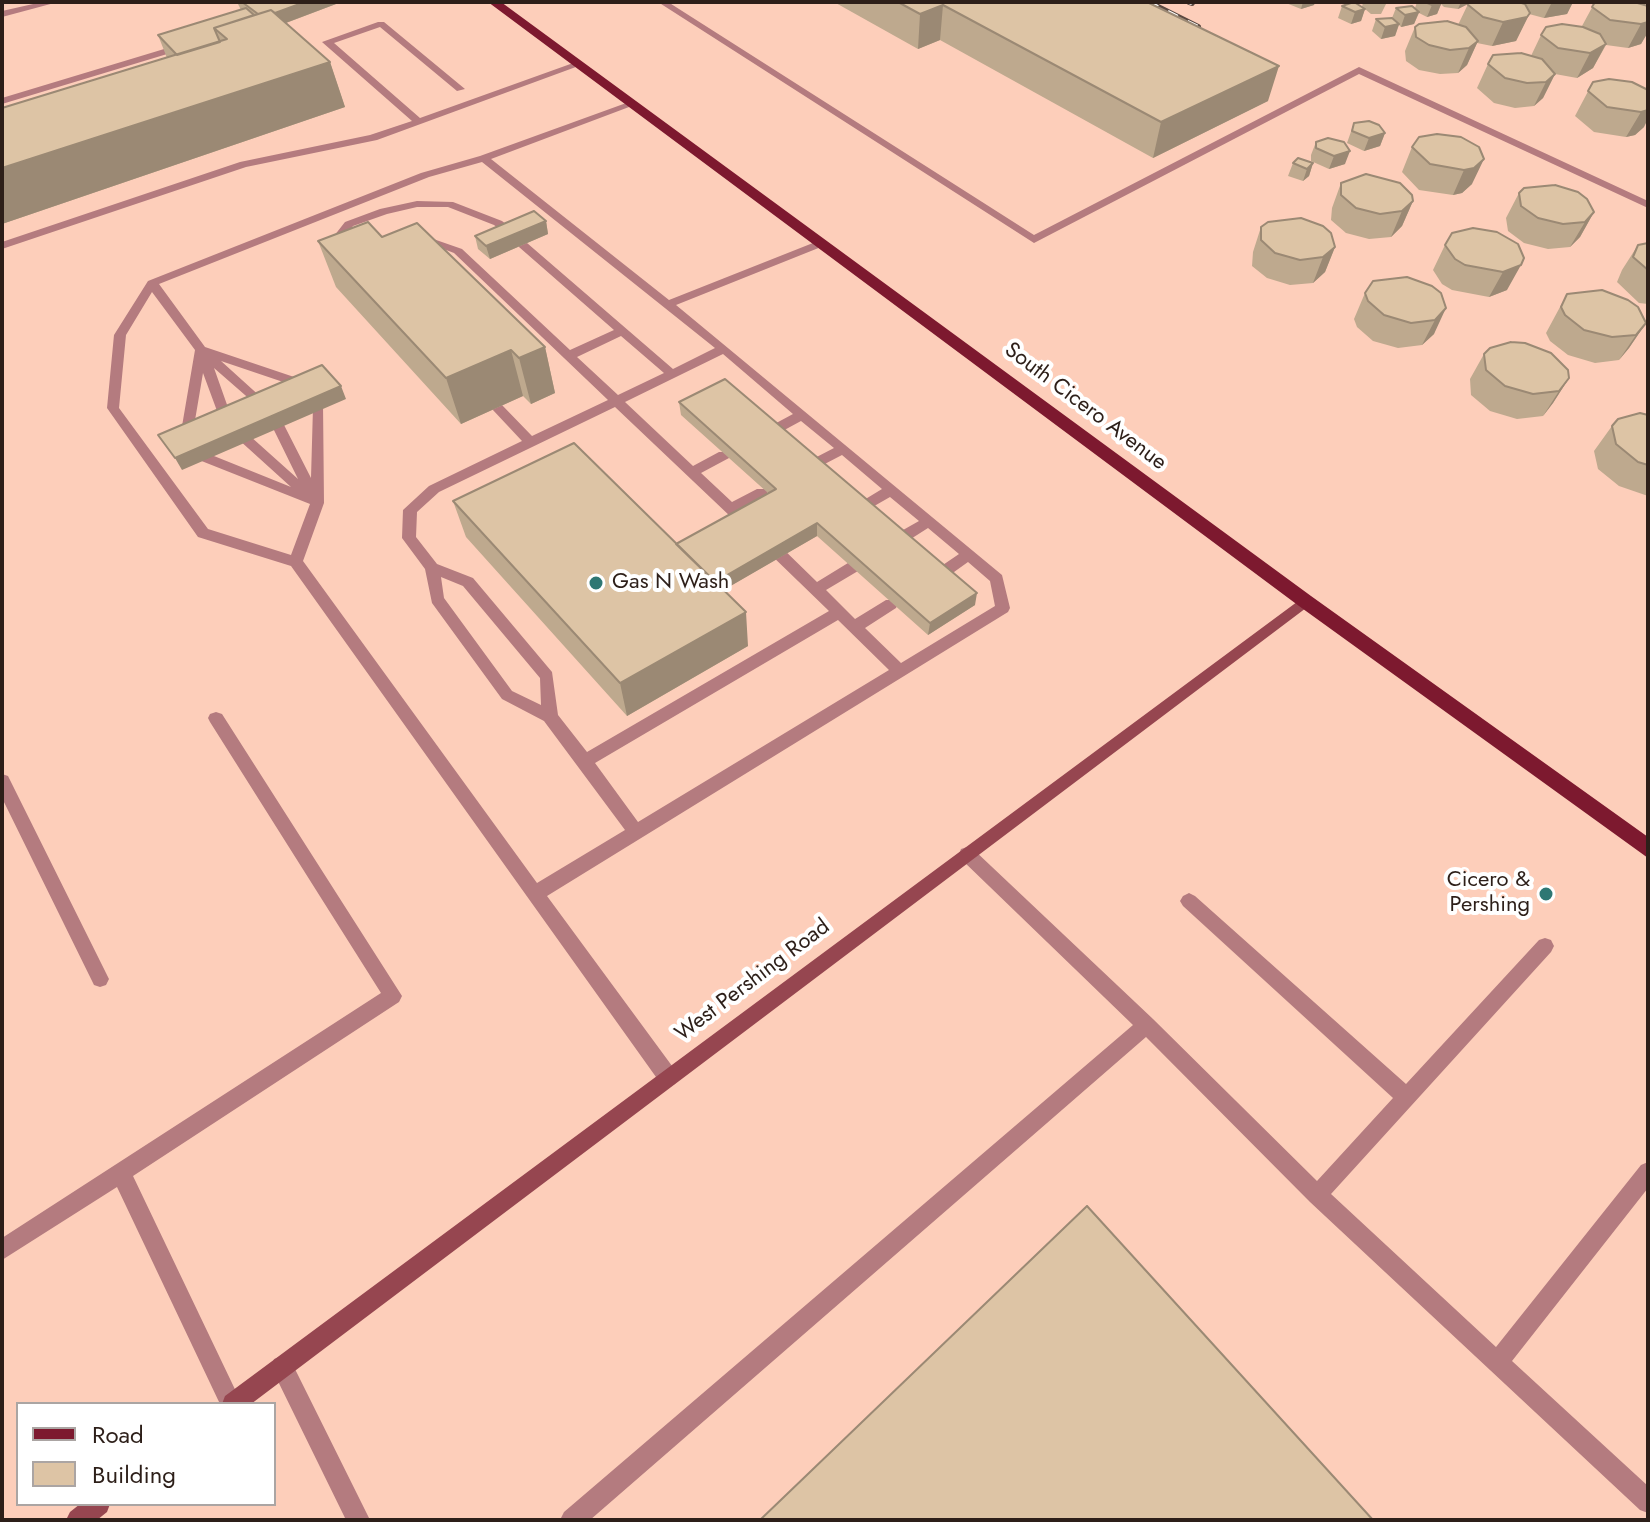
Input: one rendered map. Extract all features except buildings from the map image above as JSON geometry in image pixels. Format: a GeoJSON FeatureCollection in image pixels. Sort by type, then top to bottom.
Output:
{"type":"FeatureCollection","features":[{"type":"Feature","properties":{"kind":"main road","name":"South Cicero Avenue"},"geometry":{"type":"LineString","coordinates":[[494,2],[1305,601],[1648,849]]}},
{"type":"Feature","properties":{"kind":"main road","name":"West Pershing Road"},"geometry":{"type":"LineString","coordinates":[[235,1402],[1305,601]]}},
{"type":"Feature","properties":{"kind":"main road"},"geometry":{"type":"LineString","coordinates":[[78,1520],[96,1506]]}},
{"type":"Feature","properties":{"kind":"lane"},"geometry":{"type":"LineString","coordinates":[[2,14],[54,2]]}},
{"type":"Feature","properties":{"kind":"lane"},"geometry":{"type":"LineString","coordinates":[[662,2],[1034,240],[1359,70],[1648,205]]}},
{"type":"Feature","properties":{"kind":"lane"},"geometry":{"type":"LineString","coordinates":[[419,122],[327,42],[381,24],[460,89]]}},
{"type":"Feature","properties":{"kind":"lane"},"geometry":{"type":"LineString","coordinates":[[2,101],[193,43]]}},
{"type":"Feature","properties":{"kind":"lane"},"geometry":{"type":"LineString","coordinates":[[2,246],[244,164],[373,138],[579,64]]}},
{"type":"Feature","properties":{"kind":"lane"},"geometry":{"type":"LineString","coordinates":[[632,104],[484,158],[425,175],[152,283],[120,335],[113,408],[203,533],[296,562],[668,1077]]}},
{"type":"Feature","properties":{"kind":"lane"},"geometry":{"type":"LineString","coordinates":[[484,158],[724,349],[997,579],[1003,608],[535,894]]}},
{"type":"Feature","properties":{"kind":"lane"},"geometry":{"type":"LineString","coordinates":[[363,250],[354,259],[340,236],[349,224],[384,211],[417,204],[449,204],[498,223],[511,233]]}},
{"type":"Feature","properties":{"kind":"lane"},"geometry":{"type":"LineString","coordinates":[[400,236],[424,236],[458,251],[618,399],[734,512],[762,492]]}},
{"type":"Feature","properties":{"kind":"lane"},"geometry":{"type":"LineString","coordinates":[[669,304],[822,243]]}},
{"type":"Feature","properties":{"kind":"lane"},"geometry":{"type":"LineString","coordinates":[[523,245],[672,374]]}},
{"type":"Feature","properties":{"kind":"lane"},"geometry":{"type":"LineString","coordinates":[[152,283],[201,350],[257,399]]}},
{"type":"Feature","properties":{"kind":"lane"},"geometry":{"type":"LineString","coordinates":[[570,355],[622,331]]}},
{"type":"Feature","properties":{"kind":"lane"},"geometry":{"type":"LineString","coordinates":[[636,832],[550,717],[507,695],[437,599],[432,568],[409,538],[410,510],[434,489],[724,349]]}},
{"type":"Feature","properties":{"kind":"lane"},"geometry":{"type":"LineString","coordinates":[[201,350],[299,383]]}},
{"type":"Feature","properties":{"kind":"lane"},"geometry":{"type":"LineString","coordinates":[[201,350],[225,416]]}},
{"type":"Feature","properties":{"kind":"lane"},"geometry":{"type":"LineString","coordinates":[[187,432],[201,350]]}},
{"type":"Feature","properties":{"kind":"lane"},"geometry":{"type":"LineString","coordinates":[[496,406],[530,442]]}},
{"type":"Feature","properties":{"kind":"lane"},"geometry":{"type":"LineString","coordinates":[[296,562],[317,503],[319,407]]}},
{"type":"Feature","properties":{"kind":"lane"},"geometry":{"type":"LineString","coordinates":[[772,431],[802,415]]}},
{"type":"Feature","properties":{"kind":"lane"},"geometry":{"type":"LineString","coordinates":[[277,424],[317,503]]}},
{"type":"Feature","properties":{"kind":"lane"},"geometry":{"type":"LineString","coordinates":[[245,439],[317,503]]}},
{"type":"Feature","properties":{"kind":"lane"},"geometry":{"type":"LineString","coordinates":[[812,465],[843,449]]}},
{"type":"Feature","properties":{"kind":"lane"},"geometry":{"type":"LineString","coordinates":[[692,472],[724,455]]}},
{"type":"Feature","properties":{"kind":"lane"},"geometry":{"type":"LineString","coordinates":[[204,457],[317,503]]}},
{"type":"Feature","properties":{"kind":"lane"},"geometry":{"type":"LineString","coordinates":[[864,506],[891,490]]}},
{"type":"Feature","properties":{"kind":"lane"},"geometry":{"type":"LineString","coordinates":[[901,538],[929,521]]}},
{"type":"Feature","properties":{"kind":"lane"},"geometry":{"type":"LineString","coordinates":[[781,549],[816,589],[900,671]]}},
{"type":"Feature","properties":{"kind":"lane"},"geometry":{"type":"LineString","coordinates":[[942,573],[968,555]]}},
{"type":"Feature","properties":{"kind":"lane"},"geometry":{"type":"LineString","coordinates":[[816,589],[853,567]]}},
{"type":"Feature","properties":{"kind":"lane"},"geometry":{"type":"LineString","coordinates":[[432,568],[468,582],[547,676],[550,717]]}},
{"type":"Feature","properties":{"kind":"lane"},"geometry":{"type":"LineString","coordinates":[[854,627],[891,604]]}},
{"type":"Feature","properties":{"kind":"lane"},"geometry":{"type":"LineString","coordinates":[[585,761],[839,612]]}},
{"type":"Feature","properties":{"kind":"lane"},"geometry":{"type":"LineString","coordinates":[[2,1250],[393,996],[216,718]]}},
{"type":"Feature","properties":{"kind":"lane"},"geometry":{"type":"LineString","coordinates":[[2,781],[100,979]]}},
{"type":"Feature","properties":{"kind":"lane"},"geometry":{"type":"LineString","coordinates":[[967,854],[1146,1025],[1317,1195],[1648,1502]]}},
{"type":"Feature","properties":{"kind":"lane"},"geometry":{"type":"LineString","coordinates":[[1189,901],[1407,1097]]}},
{"type":"Feature","properties":{"kind":"lane"},"geometry":{"type":"LineString","coordinates":[[1317,1195],[1545,946]]}},
{"type":"Feature","properties":{"kind":"lane"},"geometry":{"type":"LineString","coordinates":[[572,1520],[1146,1025]]}},
{"type":"Feature","properties":{"kind":"lane"},"geometry":{"type":"LineString","coordinates":[[1497,1363],[1648,1172]]}},
{"type":"Feature","properties":{"kind":"lane"},"geometry":{"type":"LineString","coordinates":[[121,1173],[231,1402]]}},
{"type":"Feature","properties":{"kind":"lane"},"geometry":{"type":"LineString","coordinates":[[282,1367],[358,1520]]}},
{"type":"Feature","properties":{"kind":"shaded area"},"geometry":{"type":"Polygon","coordinates":[[[2,2],[1648,2],[1648,1520],[2,1520],[2,2]]]}},
{"type":"Feature","properties":{"kind":"railway"},"geometry":{"type":"LineString","coordinates":[[1148,2],[1198,27]]}},
{"type":"Feature","properties":{"kind":"place","name":"Gas N Wash"},"geometry":{"type":"Point","coordinates":[596,583]}},
{"type":"Feature","properties":{"kind":"place","name":"Cicero & Pershing"},"geometry":{"type":"Point","coordinates":[1546,894]}}]}
